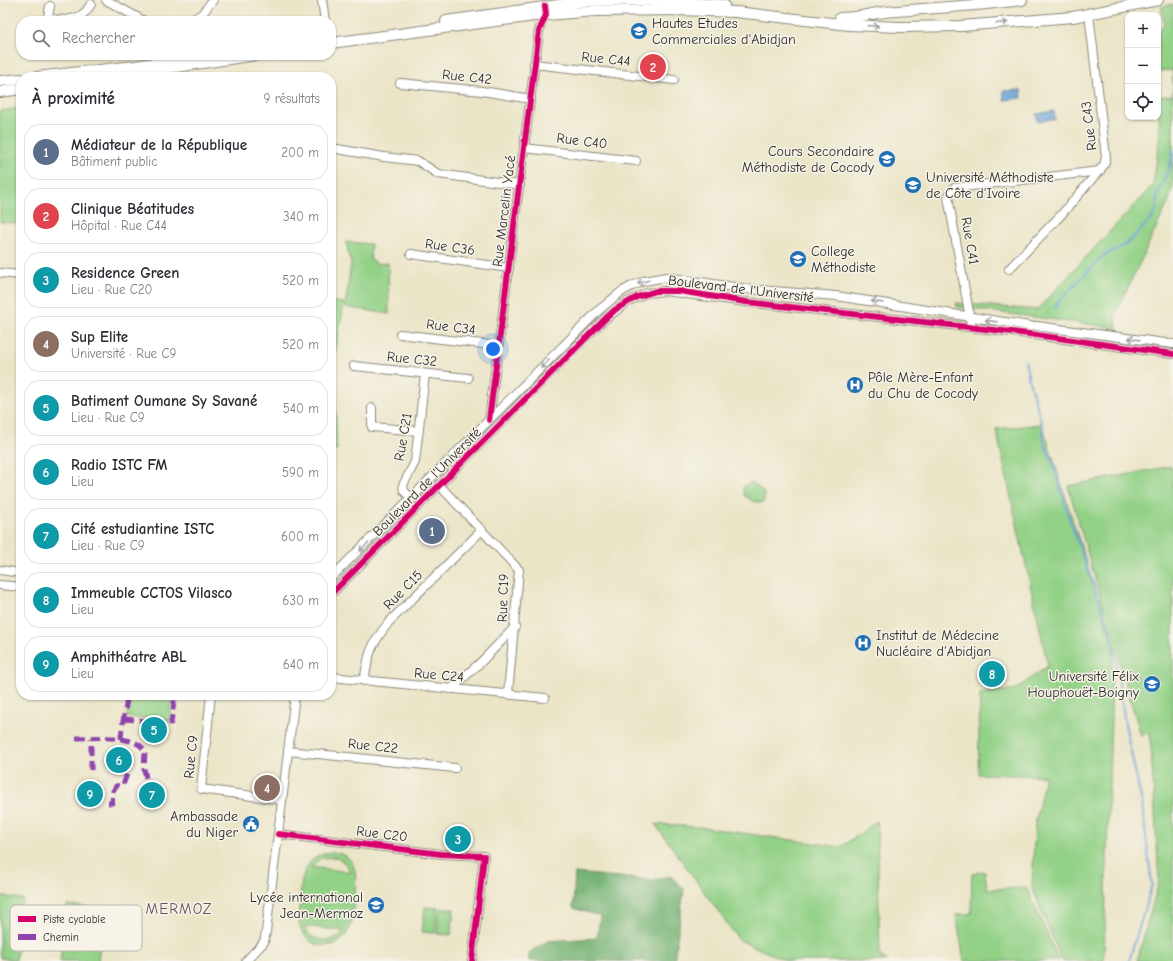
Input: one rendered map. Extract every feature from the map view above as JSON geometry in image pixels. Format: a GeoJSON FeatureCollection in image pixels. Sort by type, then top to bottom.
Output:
{"type":"FeatureCollection","features":[{"type":"Feature","properties":{"kind":"main road"},"geometry":{"type":"LineString","coordinates":[[336,42],[534,12],[586,1],[688,2],[852,18],[884,12],[932,10],[1022,0]]}},
{"type":"Feature","properties":{"kind":"main road"},"geometry":{"type":"LineString","coordinates":[[545,10],[706,11],[760,14],[850,25],[900,27],[998,23],[1090,14],[1158,0]]}},
{"type":"Feature","properties":{"kind":"main road"},"geometry":{"type":"LineString","coordinates":[[336,36],[534,12]]}},
{"type":"Feature","properties":{"kind":"main road"},"geometry":{"type":"LineString","coordinates":[[81,72],[173,60]]}},
{"type":"Feature","properties":{"kind":"main road"},"geometry":{"type":"LineString","coordinates":[[142,72],[222,60]]}},
{"type":"Feature","properties":{"kind":"main road"},"geometry":{"type":"LineString","coordinates":[[0,81],[16,79]]}},
{"type":"Feature","properties":{"kind":"main road"},"geometry":{"type":"LineString","coordinates":[[0,92],[16,90]]}},
{"type":"Feature","properties":{"kind":"street"},"geometry":{"type":"LineString","coordinates":[[77,16],[82,15],[89,2],[99,4],[105,0],[135,16]]}},
{"type":"Feature","properties":{"kind":"street"},"geometry":{"type":"LineString","coordinates":[[199,16],[202,14],[213,0]]}},
{"type":"Feature","properties":{"kind":"street"},"geometry":{"type":"LineString","coordinates":[[322,0],[324,16]]}},
{"type":"Feature","properties":{"kind":"street"},"geometry":{"type":"LineString","coordinates":[[48,16],[50,6]]}},
{"type":"Feature","properties":{"kind":"street","name":"Rue Marcelin Yacé"},"geometry":{"type":"LineString","coordinates":[[490,420],[531,99],[534,64],[539,30],[545,10]]}},
{"type":"Feature","properties":{"kind":"street","name":"Rue Marcelin Yacé"},"geometry":{"type":"LineString","coordinates":[[534,12],[539,30]]}},
{"type":"Feature","properties":{"kind":"street","name":"Rue C43"},"geometry":{"type":"LineString","coordinates":[[1009,269],[1061,215],[1100,171],[1106,157],[1090,14]]}},
{"type":"Feature","properties":{"kind":"street","name":"Rue C44"},"geometry":{"type":"LineString","coordinates":[[534,64],[674,80]]}},
{"type":"Feature","properties":{"kind":"street","name":"Rue C42"},"geometry":{"type":"LineString","coordinates":[[400,83],[482,91],[531,99]]}},
{"type":"Feature","properties":{"kind":"street","name":"Rue C40"},"geometry":{"type":"LineString","coordinates":[[524,148],[636,161]]}},
{"type":"Feature","properties":{"kind":"street"},"geometry":{"type":"LineString","coordinates":[[336,149],[418,161],[438,174],[520,185]]}},
{"type":"Feature","properties":{"kind":"street","name":"Rue C41"},"geometry":{"type":"LineString","coordinates":[[970,328],[971,318],[948,197],[950,192],[954,188],[1100,171]]}},
{"type":"Feature","properties":{"kind":"street","name":"Rue C36"},"geometry":{"type":"LineString","coordinates":[[411,254],[510,268]]}},
{"type":"Feature","properties":{"kind":"street"},"geometry":{"type":"LineString","coordinates":[[0,273],[16,275]]}},
{"type":"Feature","properties":{"kind":"street","name":"Boulevard de l'Université"},"geometry":{"type":"LineString","coordinates":[[336,573],[412,499],[599,310],[621,292],[644,281],[666,278],[747,289],[836,296],[916,307],[971,318],[1173,344]]}},
{"type":"Feature","properties":{"kind":"street"},"geometry":{"type":"LineString","coordinates":[[746,302],[747,289]]}},
{"type":"Feature","properties":{"kind":"street","name":"Boulevard de l'Université"},"geometry":{"type":"LineString","coordinates":[[336,589],[605,319],[616,309],[637,297],[656,291],[1063,339],[1173,354]]}},
{"type":"Feature","properties":{"kind":"street"},"geometry":{"type":"LineString","coordinates":[[1029,335],[1030,326]]}},
{"type":"Feature","properties":{"kind":"street"},"geometry":{"type":"LineString","coordinates":[[1063,339],[1064,330]]}},
{"type":"Feature","properties":{"kind":"street","name":"Rue C34"},"geometry":{"type":"LineString","coordinates":[[400,334],[499,346]]}},
{"type":"Feature","properties":{"kind":"street","name":"Rue C32"},"geometry":{"type":"LineString","coordinates":[[354,366],[468,378]]}},
{"type":"Feature","properties":{"kind":"street","name":"Rue C21"},"geometry":{"type":"LineString","coordinates":[[412,499],[404,491],[403,485],[415,462],[425,374]]}},
{"type":"Feature","properties":{"kind":"street"},"geometry":{"type":"LineString","coordinates":[[372,408],[372,427],[419,431]]}},
{"type":"Feature","properties":{"kind":"street"},"geometry":{"type":"LineString","coordinates":[[490,420],[497,427]]}},
{"type":"Feature","properties":{"kind":"street","name":"Rue C19"},"geometry":{"type":"LineString","coordinates":[[440,486],[519,570],[508,694]]}},
{"type":"Feature","properties":{"kind":"street","name":"Rue C15"},"geometry":{"type":"LineString","coordinates":[[364,681],[370,650],[377,637],[389,622],[482,530]]}},
{"type":"Feature","properties":{"kind":"street"},"geometry":{"type":"LineString","coordinates":[[0,570],[16,572]]}},
{"type":"Feature","properties":{"kind":"street"},"geometry":{"type":"LineString","coordinates":[[0,585],[16,587]]}},
{"type":"Feature","properties":{"kind":"street"},"geometry":{"type":"LineString","coordinates":[[451,689],[481,662],[515,627]]}},
{"type":"Feature","properties":{"kind":"street","name":"Rue C24"},"geometry":{"type":"LineString","coordinates":[[336,678],[545,698]]}},
{"type":"Feature","properties":{"kind":"street","name":"Rue C9"},"geometry":{"type":"LineString","coordinates":[[210,700],[201,789],[282,800]]}},
{"type":"Feature","properties":{"kind":"street"},"geometry":{"type":"LineString","coordinates":[[246,961],[264,942],[266,932],[294,700]]}},
{"type":"Feature","properties":{"kind":"street","name":"Rue C22"},"geometry":{"type":"LineString","coordinates":[[288,751],[455,768]]}},
{"type":"Feature","properties":{"kind":"street","name":"Rue C20"},"geometry":{"type":"LineString","coordinates":[[278,834],[441,854],[484,856],[472,961]]}},
{"type":"Feature","properties":{"kind":"green space"},"geometry":{"type":"Polygon","coordinates":[[[1173,4],[1173,70],[1161,71],[1161,28],[1164,23],[1161,7],[1173,4]]]}},
{"type":"Feature","properties":{"kind":"green space"},"geometry":{"type":"Polygon","coordinates":[[[1173,95],[1173,186],[1168,203],[1115,315],[1117,328],[957,307],[956,303],[1037,310],[1153,185],[1160,137],[1159,120],[1161,120],[1161,97],[1173,95]]]}},
{"type":"Feature","properties":{"kind":"green space"},"geometry":{"type":"Polygon","coordinates":[[[16,109],[16,224],[0,222],[0,111],[16,109]]]}},
{"type":"Feature","properties":{"kind":"green space"},"geometry":{"type":"Polygon","coordinates":[[[346,242],[371,244],[370,259],[377,264],[388,263],[389,314],[345,307],[351,264],[346,242]]]}},
{"type":"Feature","properties":{"kind":"green space"},"geometry":{"type":"Polygon","coordinates":[[[336,302],[344,303],[336,349],[336,302]]]}},
{"type":"Feature","properties":{"kind":"green space"},"geometry":{"type":"Polygon","coordinates":[[[336,423],[337,450],[336,450],[336,423]]]}},
{"type":"Feature","properties":{"kind":"green space"},"geometry":{"type":"Polygon","coordinates":[[[1042,424],[1113,645],[1104,961],[1062,961],[1032,888],[1035,824],[1045,776],[978,774],[980,694],[1016,689],[1048,666],[996,429],[1042,424]]]}},
{"type":"Feature","properties":{"kind":"green space"},"geometry":{"type":"Polygon","coordinates":[[[1171,466],[1173,473],[1173,961],[1137,961],[1159,881],[1150,732],[1141,736],[1068,486],[1171,466]]]}},
{"type":"Feature","properties":{"kind":"green space"},"geometry":{"type":"Polygon","coordinates":[[[749,483],[753,483],[765,494],[764,501],[762,503],[752,501],[744,495],[743,487],[749,483]]]}},
{"type":"Feature","properties":{"kind":"green space"},"geometry":{"type":"Polygon","coordinates":[[[129,700],[170,700],[171,721],[127,717],[129,700]]]}},
{"type":"Feature","properties":{"kind":"green space"},"geometry":{"type":"Polygon","coordinates":[[[877,821],[880,956],[888,961],[787,961],[739,940],[655,824],[700,827],[841,847],[877,821]]]}},
{"type":"Feature","properties":{"kind":"green space"},"geometry":{"type":"Polygon","coordinates":[[[333,852],[342,854],[352,863],[356,877],[350,928],[343,939],[337,943],[325,946],[312,942],[303,934],[300,928],[298,916],[301,885],[307,866],[313,859],[333,852]],[[335,857],[321,858],[311,867],[351,872],[344,862],[335,857]],[[304,926],[311,936],[322,940],[334,939],[344,931],[304,926]]]}},
{"type":"Feature","properties":{"kind":"green space"},"geometry":{"type":"Polygon","coordinates":[[[985,872],[987,889],[1027,888],[1059,961],[964,961],[956,914],[971,914],[972,873],[985,872]]]}},
{"type":"Feature","properties":{"kind":"green space"},"geometry":{"type":"Polygon","coordinates":[[[575,873],[652,880],[671,876],[684,889],[674,961],[529,961],[529,953],[547,941],[597,938],[600,916],[573,908],[575,873]]]}},
{"type":"Feature","properties":{"kind":"green space"},"geometry":{"type":"Polygon","coordinates":[[[0,896],[23,899],[22,905],[10,905],[10,951],[17,951],[16,960],[0,958],[0,896]]]}},
{"type":"Feature","properties":{"kind":"green space"},"geometry":{"type":"Polygon","coordinates":[[[425,907],[438,908],[435,933],[422,932],[425,907]]]}},
{"type":"Feature","properties":{"kind":"green space"},"geometry":{"type":"Polygon","coordinates":[[[440,908],[454,909],[451,935],[437,934],[440,908]]]}},
{"type":"Feature","properties":{"kind":"green space"},"geometry":{"type":"Polygon","coordinates":[[[61,951],[99,951],[98,961],[60,961],[61,951]]]}},
{"type":"Feature","properties":{"kind":"water"},"geometry":{"type":"Polygon","coordinates":[[[1021,90],[1022,98],[1004,100],[1003,91],[1021,90]]]}},
{"type":"Feature","properties":{"kind":"water"},"geometry":{"type":"Polygon","coordinates":[[[1054,111],[1055,119],[1037,121],[1036,114],[1054,111]]]}},
{"type":"Feature","properties":{"kind":"waterway"},"geometry":{"type":"LineString","coordinates":[[1055,308],[1058,302],[1104,255],[1127,244],[1152,218],[1157,208],[1157,196],[1172,160],[1173,150]]}},
{"type":"Feature","properties":{"kind":"waterway"},"geometry":{"type":"LineString","coordinates":[[1025,361],[1031,388],[1042,424],[1044,444],[1052,460],[1070,521],[1112,636],[1125,724],[1142,803],[1152,885],[1129,961]]}},
{"type":"Feature","properties":{"kind":"marked path"},"geometry":{"type":"LineString","coordinates":[[121,739],[127,700]]}},
{"type":"Feature","properties":{"kind":"marked path"},"geometry":{"type":"LineString","coordinates":[[124,719],[171,723],[174,700]]}},
{"type":"Feature","properties":{"kind":"marked path"},"geometry":{"type":"LineString","coordinates":[[76,738],[114,738],[133,742],[145,751],[144,769],[146,778]]}},
{"type":"Feature","properties":{"kind":"marked path"},"geometry":{"type":"LineString","coordinates":[[91,738],[91,770]]}},
{"type":"Feature","properties":{"kind":"marked path"},"geometry":{"type":"LineString","coordinates":[[108,803],[112,803],[113,791],[116,786],[123,785],[127,774]]}},
{"type":"Feature","properties":{"kind":"cycle path"},"geometry":{"type":"LineString","coordinates":[[489,420],[539,31],[546,15],[545,6]]}},
{"type":"Feature","properties":{"kind":"cycle path"},"geometry":{"type":"LineString","coordinates":[[336,589],[605,319],[616,309],[637,297],[656,291],[679,291],[746,302],[1029,334],[1173,354]]}},
{"type":"Feature","properties":{"kind":"cycle path"},"geometry":{"type":"LineString","coordinates":[[278,834],[441,854],[484,856],[472,961]]}},
{"type":"Feature","properties":{"kind":"place","name":"Hautes Etudes Commerciales d'Abidjan"},"geometry":{"type":"Point","coordinates":[639,31]}},
{"type":"Feature","properties":{"kind":"place","name":"Clinique Béatitudes"},"geometry":{"type":"Point","coordinates":[653,67]}},
{"type":"Feature","properties":{"kind":"place","name":"Cours Secondaire Méthodiste de Cocody"},"geometry":{"type":"Point","coordinates":[887,159]}},
{"type":"Feature","properties":{"kind":"place","name":"Université Méthodiste de Côte d'Ivoire"},"geometry":{"type":"Point","coordinates":[913,185]}},
{"type":"Feature","properties":{"kind":"place","name":"College Méthodiste"},"geometry":{"type":"Point","coordinates":[798,259]}},
{"type":"Feature","properties":{"kind":"place","name":"Pôle Mère-Enfant du Chu de Cocody"},"geometry":{"type":"Point","coordinates":[855,385]}},
{"type":"Feature","properties":{"kind":"place","name":"Médiateur de la République"},"geometry":{"type":"Point","coordinates":[432,531]}},
{"type":"Feature","properties":{"kind":"place","name":"Institut de Médecine Nucléaire d'Abidjan"},"geometry":{"type":"Point","coordinates":[863,643]}},
{"type":"Feature","properties":{"kind":"place","name":"Immeuble CCTOS Vilasco"},"geometry":{"type":"Point","coordinates":[992,674]}},
{"type":"Feature","properties":{"kind":"place","name":"Université Félix Houphouët-Boigny"},"geometry":{"type":"Point","coordinates":[1152,684]}},
{"type":"Feature","properties":{"kind":"place","name":"Batiment Oumane Sy Savané"},"geometry":{"type":"Point","coordinates":[154,730]}},
{"type":"Feature","properties":{"kind":"place","name":"Radio ISTC FM"},"geometry":{"type":"Point","coordinates":[119,760]}},
{"type":"Feature","properties":{"kind":"place","name":"Sup Elite"},"geometry":{"type":"Point","coordinates":[267,788]}},
{"type":"Feature","properties":{"kind":"place","name":"Amphithéatre ABL"},"geometry":{"type":"Point","coordinates":[90,794]}},
{"type":"Feature","properties":{"kind":"place","name":"Cité estudiantine ISTC"},"geometry":{"type":"Point","coordinates":[152,795]}},
{"type":"Feature","properties":{"kind":"place","name":"Ambassade du Niger"},"geometry":{"type":"Point","coordinates":[251,824]}},
{"type":"Feature","properties":{"kind":"place","name":"Residence Green"},"geometry":{"type":"Point","coordinates":[458,839]}},
{"type":"Feature","properties":{"kind":"place","name":"Lycée international Jean-Mermoz"},"geometry":{"type":"Point","coordinates":[376,905]}},
{"type":"Feature","properties":{"kind":"district","name":"MERMOZ"},"geometry":{"type":"Point","coordinates":[179,909]}}]}
